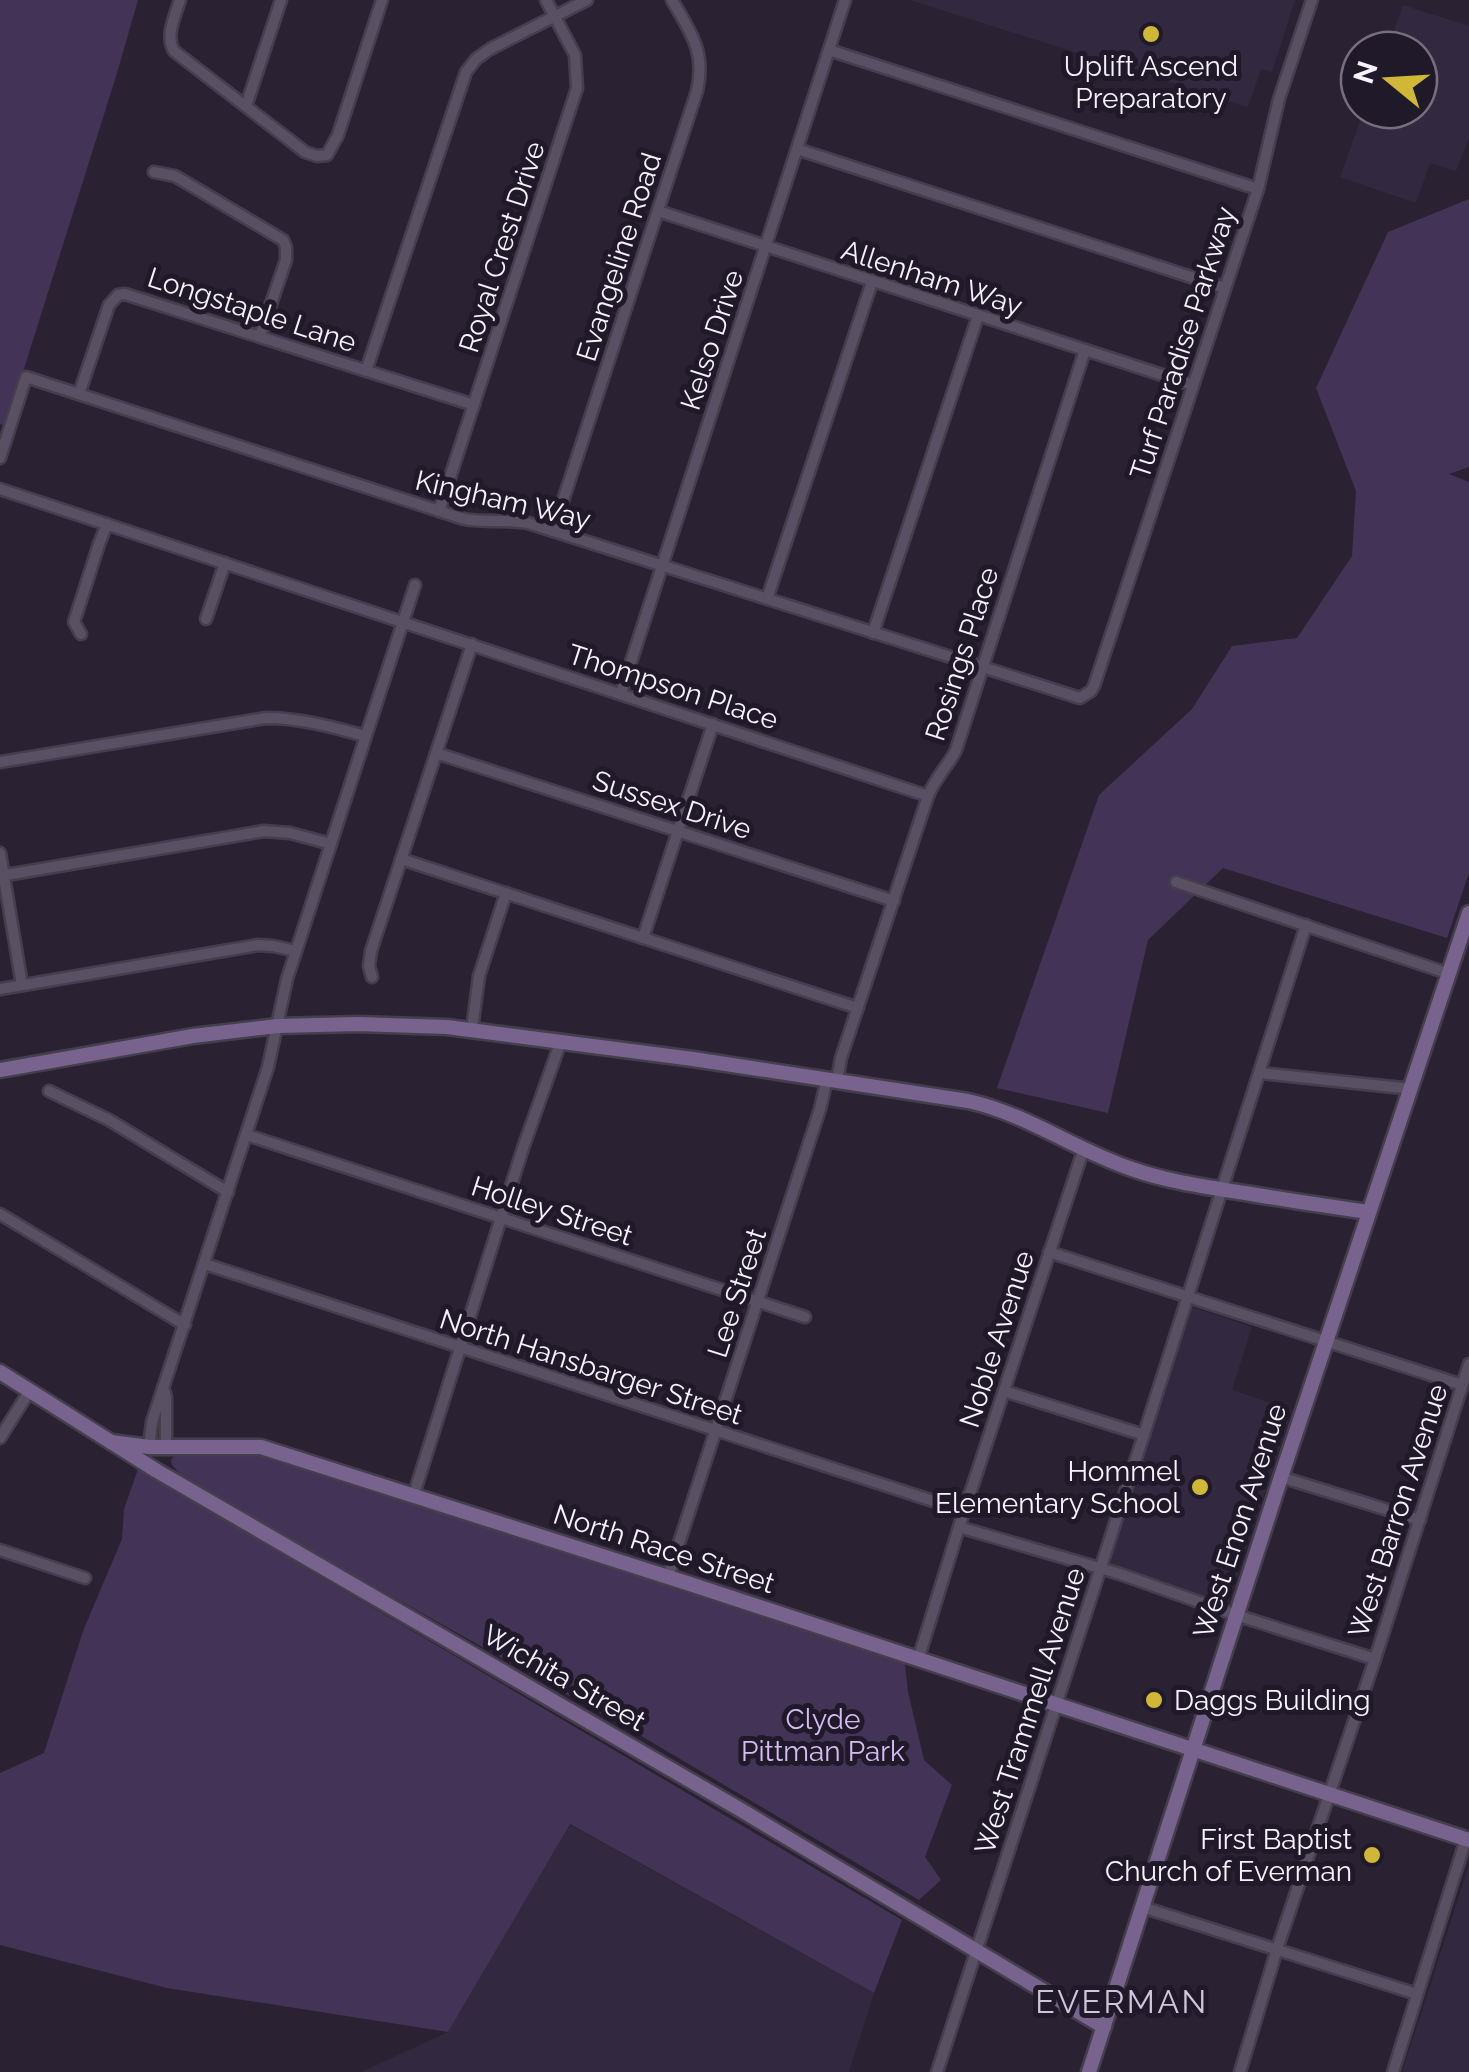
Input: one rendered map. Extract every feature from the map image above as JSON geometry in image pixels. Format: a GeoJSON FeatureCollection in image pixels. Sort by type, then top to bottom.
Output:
{"type":"FeatureCollection","features":[{"type":"Feature","properties":{"kind":"street"},"geometry":{"type":"LineString","coordinates":[[180,0],[169,43],[174,51],[305,152],[317,156],[327,155],[338,135],[382,0]]}},
{"type":"Feature","properties":{"kind":"street"},"geometry":{"type":"LineString","coordinates":[[246,106],[281,0]]}},
{"type":"Feature","properties":{"kind":"street","name":"Royal Crest Drive"},"geometry":{"type":"LineString","coordinates":[[439,511],[577,88],[575,55],[546,0]]}},
{"type":"Feature","properties":{"kind":"street"},"geometry":{"type":"LineString","coordinates":[[366,370],[466,72],[490,49],[586,0]]}},
{"type":"Feature","properties":{"kind":"street","name":"Evangeline Road"},"geometry":{"type":"LineString","coordinates":[[553,531],[700,77],[696,42],[672,0]]}},
{"type":"Feature","properties":{"kind":"street","name":"Kelso Drive"},"geometry":{"type":"LineString","coordinates":[[621,693],[845,0]]}},
{"type":"Feature","properties":{"kind":"street","name":"Turf Paradise Parkway"},"geometry":{"type":"LineString","coordinates":[[1085,696],[1094,686],[1258,190],[1280,98],[1312,0]]}},
{"type":"Feature","properties":{"kind":"street"},"geometry":{"type":"LineString","coordinates":[[829,50],[1258,190]]}},
{"type":"Feature","properties":{"kind":"street"},"geometry":{"type":"LineString","coordinates":[[797,149],[1225,288]]}},
{"type":"Feature","properties":{"kind":"street"},"geometry":{"type":"LineString","coordinates":[[154,172],[175,176],[283,240],[286,260],[260,336]]}},
{"type":"Feature","properties":{"kind":"street","name":"Allenham Way"},"geometry":{"type":"LineString","coordinates":[[658,212],[1193,385]]}},
{"type":"Feature","properties":{"kind":"street"},"geometry":{"type":"LineString","coordinates":[[767,599],[872,282]]}},
{"type":"Feature","properties":{"kind":"street","name":"Longstaple Lane"},"geometry":{"type":"LineString","coordinates":[[79,394],[108,305],[118,294],[133,295],[474,405]]}},
{"type":"Feature","properties":{"kind":"street"},"geometry":{"type":"LineString","coordinates":[[874,633],[978,316]]}},
{"type":"Feature","properties":{"kind":"street","name":"Rosings Place"},"geometry":{"type":"LineString","coordinates":[[832,1080],[928,796],[956,750],[1085,350]]}},
{"type":"Feature","properties":{"kind":"street","name":"Kingham Way"},"geometry":{"type":"LineString","coordinates":[[0,458],[26,377],[439,511],[474,521],[514,520],[553,531],[1073,697],[1085,696]]}},
{"type":"Feature","properties":{"kind":"street","name":"Thompson Place"},"geometry":{"type":"LineString","coordinates":[[0,489],[928,796]]}},
{"type":"Feature","properties":{"kind":"street"},"geometry":{"type":"LineString","coordinates":[[80,634],[74,622],[78,605],[107,524]]}},
{"type":"Feature","properties":{"kind":"street"},"geometry":{"type":"LineString","coordinates":[[206,619],[225,564]]}},
{"type":"Feature","properties":{"kind":"street"},"geometry":{"type":"LineString","coordinates":[[157,1471],[149,1448],[152,1422],[268,1067],[286,979],[415,585]]}},
{"type":"Feature","properties":{"kind":"street"},"geometry":{"type":"LineString","coordinates":[[372,977],[371,951],[472,644]]}},
{"type":"Feature","properties":{"kind":"street"},"geometry":{"type":"LineString","coordinates":[[0,762],[266,718],[320,724],[366,736]]}},
{"type":"Feature","properties":{"kind":"street"},"geometry":{"type":"LineString","coordinates":[[643,938],[713,724]]}},
{"type":"Feature","properties":{"kind":"street","name":"Sussex Drive"},"geometry":{"type":"LineString","coordinates":[[436,753],[894,900]]}},
{"type":"Feature","properties":{"kind":"street"},"geometry":{"type":"LineString","coordinates":[[2,876],[264,831],[290,833],[330,844]]}},
{"type":"Feature","properties":{"kind":"street"},"geometry":{"type":"LineString","coordinates":[[0,853],[22,985]]}},
{"type":"Feature","properties":{"kind":"street"},"geometry":{"type":"LineString","coordinates":[[401,858],[858,1008]]}},
{"type":"Feature","properties":{"kind":"street"},"geometry":{"type":"LineString","coordinates":[[1176,882],[1450,974]]}},
{"type":"Feature","properties":{"kind":"street"},"geometry":{"type":"LineString","coordinates":[[472,1029],[479,976],[506,893]]}},
{"type":"Feature","properties":{"kind":"street","name":"West Enon Avenue"},"geometry":{"type":"LineString","coordinates":[[1089,2072],[1281,1476],[1469,913]]}},
{"type":"Feature","properties":{"kind":"street","name":"West Trammell Avenue"},"geometry":{"type":"LineString","coordinates":[[937,2072],[1306,925]]}},
{"type":"Feature","properties":{"kind":"street"},"geometry":{"type":"LineString","coordinates":[[0,989],[258,945],[296,951]]}},
{"type":"Feature","properties":{"kind":"street"},"geometry":{"type":"LineString","coordinates":[[0,1070],[193,1036],[277,1026],[358,1024],[472,1029],[968,1100],[994,1106],[1105,1159],[1158,1178],[1368,1212]]}},
{"type":"Feature","properties":{"kind":"street"},"geometry":{"type":"LineString","coordinates":[[414,1494],[522,1148],[561,1041]]}},
{"type":"Feature","properties":{"kind":"street"},"geometry":{"type":"LineString","coordinates":[[1260,1073],[1412,1089]]}},
{"type":"Feature","properties":{"kind":"street","name":"Lee Street"},"geometry":{"type":"LineString","coordinates":[[668,1577],[832,1080]]}},
{"type":"Feature","properties":{"kind":"street"},"geometry":{"type":"LineString","coordinates":[[49,1091],[109,1120],[228,1192]]}},
{"type":"Feature","properties":{"kind":"street","name":"Holley Street"},"geometry":{"type":"LineString","coordinates":[[247,1135],[804,1317]]}},
{"type":"Feature","properties":{"kind":"street","name":"Noble Avenue"},"geometry":{"type":"LineString","coordinates":[[918,1660],[1084,1148]]}},
{"type":"Feature","properties":{"kind":"street"},"geometry":{"type":"LineString","coordinates":[[0,1214],[184,1326]]}},
{"type":"Feature","properties":{"kind":"street"},"geometry":{"type":"LineString","coordinates":[[1050,1252],[1462,1385]]}},
{"type":"Feature","properties":{"kind":"street","name":"North Hansbarger Street"},"geometry":{"type":"LineString","coordinates":[[204,1264],[964,1511]]}},
{"type":"Feature","properties":{"kind":"street","name":"West Barron Avenue"},"geometry":{"type":"LineString","coordinates":[[1240,2072],[1469,1366]]}},
{"type":"Feature","properties":{"kind":"street","name":"Wichita Street"},"geometry":{"type":"LineString","coordinates":[[0,1372],[157,1471],[1104,2026]]}},
{"type":"Feature","properties":{"kind":"street"},"geometry":{"type":"LineString","coordinates":[[163,1386],[165,1460],[188,1488]]}},
{"type":"Feature","properties":{"kind":"street"},"geometry":{"type":"LineString","coordinates":[[0,1438],[30,1390]]}},
{"type":"Feature","properties":{"kind":"street"},"geometry":{"type":"LineString","coordinates":[[1004,1391],[1144,1435]]}},
{"type":"Feature","properties":{"kind":"street","name":"North Race Street"},"geometry":{"type":"LineString","coordinates":[[111,1442],[149,1448],[261,1446],[1468,1840]]}},
{"type":"Feature","properties":{"kind":"street"},"geometry":{"type":"LineString","coordinates":[[1281,1476],[1420,1520]]}},
{"type":"Feature","properties":{"kind":"street"},"geometry":{"type":"LineString","coordinates":[[959,1527],[1100,1568],[1375,1659]]}},
{"type":"Feature","properties":{"kind":"street"},"geometry":{"type":"LineString","coordinates":[[0,1550],[85,1578]]}},
{"type":"Feature","properties":{"kind":"street"},"geometry":{"type":"LineString","coordinates":[[1393,2072],[1468,1840]]}},
{"type":"Feature","properties":{"kind":"street"},"geometry":{"type":"LineString","coordinates":[[1142,1907],[1418,1994]]}},
{"type":"Feature","properties":{"kind":"shaded area","name":"Uplift Ascend Preparatory"},"geometry":{"type":"Polygon","coordinates":[[[910,0],[1295,0],[1272,72],[1261,69],[1248,107],[910,0]]]}},
{"type":"Feature","properties":{"kind":"shaded area"},"geometry":{"type":"Polygon","coordinates":[[[1403,5],[1469,26],[1469,138],[1456,171],[1430,163],[1416,203],[1340,177],[1357,130],[1439,130],[1439,30],[1394,30],[1403,5]]]}},
{"type":"Feature","properties":{"kind":"shaded area","name":"Hommel Elementary School"},"geometry":{"type":"Polygon","coordinates":[[[1192,1307],[1252,1327],[1232,1390],[1292,1410],[1228,1604],[1108,1565],[1192,1307]]]}},
{"type":"Feature","properties":{"kind":"shaded area"},"geometry":{"type":"Polygon","coordinates":[[[569,1824],[874,1993],[849,2072],[361,2072],[448,2032],[569,1824]]]}},
{"type":"Feature","properties":{"kind":"shaded area"},"geometry":{"type":"Polygon","coordinates":[[[1469,1865],[1469,2072],[1402,2072],[1469,1865]]]}},
{"type":"Feature","properties":{"kind":"green space"},"geometry":{"type":"Polygon","coordinates":[[[0,0],[138,0],[6,426],[0,424],[0,0]]]}},
{"type":"Feature","properties":{"kind":"green space"},"geometry":{"type":"Polygon","coordinates":[[[1469,199],[1469,467],[1449,474],[1469,482],[1469,873],[1447,938],[1223,868],[1148,940],[1108,1113],[997,1088],[1099,795],[1192,709],[1232,646],[1297,638],[1352,556],[1356,491],[1316,388],[1388,232],[1469,199]]]}},
{"type":"Feature","properties":{"kind":"green space","name":"Clyde Pittman Park"},"geometry":{"type":"Polygon","coordinates":[[[243,1450],[266,1454],[905,1664],[924,1760],[952,1785],[925,1857],[941,1880],[919,1900],[643,1737],[186,1481],[171,1460],[175,1454],[243,1450]]]}},
{"type":"Feature","properties":{"kind":"green space"},"geometry":{"type":"Polygon","coordinates":[[[138,1469],[902,1920],[874,1993],[570,1824],[448,2032],[167,1988],[0,1945],[0,1773],[44,1753],[83,1631],[122,1539],[124,1509],[138,1469]]]}},
{"type":"Feature","properties":{"kind":"place","name":"Uplift Ascend Preparatory"},"geometry":{"type":"Point","coordinates":[1151,34]}},
{"type":"Feature","properties":{"kind":"place","name":"Hommel Elementary School"},"geometry":{"type":"Point","coordinates":[1200,1487]}},
{"type":"Feature","properties":{"kind":"place","name":"Daggs Building"},"geometry":{"type":"Point","coordinates":[1154,1700]}},
{"type":"Feature","properties":{"kind":"place","name":"First Baptist Church of Everman"},"geometry":{"type":"Point","coordinates":[1372,1855]}},
{"type":"Feature","properties":{"kind":"district","name":"EVERMAN"},"geometry":{"type":"Point","coordinates":[1122,2001]}}]}
